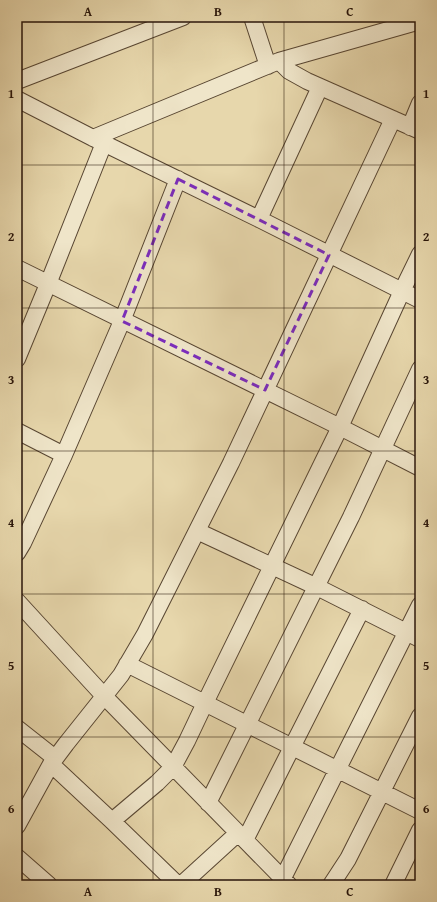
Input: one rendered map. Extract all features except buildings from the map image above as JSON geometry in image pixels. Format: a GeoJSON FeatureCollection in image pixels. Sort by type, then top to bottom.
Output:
{"type":"FeatureCollection","features":[{"type":"Feature","properties":{"kind":"street"},"geometry":{"type":"LineString","coordinates":[[17,81],[183,17]]}},
{"type":"Feature","properties":{"kind":"street"},"geometry":{"type":"LineString","coordinates":[[252,17],[273,64],[289,70],[320,87],[415,129],[420,103]]}},
{"type":"Feature","properties":{"kind":"street"},"geometry":{"type":"LineString","coordinates":[[17,359],[48,284],[99,140],[273,64],[420,21]]}},
{"type":"Feature","properties":{"kind":"street"},"geometry":{"type":"LineString","coordinates":[[259,219],[320,87]]}},
{"type":"Feature","properties":{"kind":"street"},"geometry":{"type":"LineString","coordinates":[[17,99],[420,300]]}},
{"type":"Feature","properties":{"kind":"street"},"geometry":{"type":"LineString","coordinates":[[17,826],[53,761],[128,664],[145,634],[230,463],[393,119]]}},
{"type":"Feature","properties":{"kind":"street"},"geometry":{"type":"LineString","coordinates":[[19,543],[64,455],[122,320],[178,179]]}},
{"type":"Feature","properties":{"kind":"street"},"geometry":{"type":"LineString","coordinates":[[112,821],[157,783],[173,767],[340,427],[420,254]]}},
{"type":"Feature","properties":{"kind":"street"},"geometry":{"type":"LineString","coordinates":[[17,268],[420,468]]}},
{"type":"Feature","properties":{"kind":"street"},"geometry":{"type":"LineString","coordinates":[[208,803],[351,518],[420,369]]}},
{"type":"Feature","properties":{"kind":"street"},"geometry":{"type":"LineString","coordinates":[[17,432],[64,455]]}},
{"type":"Feature","properties":{"kind":"street"},"geometry":{"type":"LineString","coordinates":[[197,531],[317,586],[413,636]]}},
{"type":"Feature","properties":{"kind":"street"},"geometry":{"type":"LineString","coordinates":[[17,601],[104,696],[286,882],[337,769],[413,636],[420,605]]}},
{"type":"Feature","properties":{"kind":"street"},"geometry":{"type":"LineString","coordinates":[[17,728],[53,761],[172,883],[241,837],[292,746],[362,610]]}},
{"type":"Feature","properties":{"kind":"street"},"geometry":{"type":"LineString","coordinates":[[128,664],[420,811]]}},
{"type":"Feature","properties":{"kind":"street"},"geometry":{"type":"LineString","coordinates":[[330,885],[348,859],[420,716]]}},
{"type":"Feature","properties":{"kind":"street"},"geometry":{"type":"LineString","coordinates":[[393,885],[420,830]]}},
{"type":"Feature","properties":{"kind":"street"},"geometry":{"type":"LineString","coordinates":[[17,857],[49,885]]}},
{"type":"Feature","properties":{"kind":"highlighted area"},"geometry":{"type":"Polygon","coordinates":[[[178,179],[329,255],[265,390],[122,321],[178,179]]]}}]}
